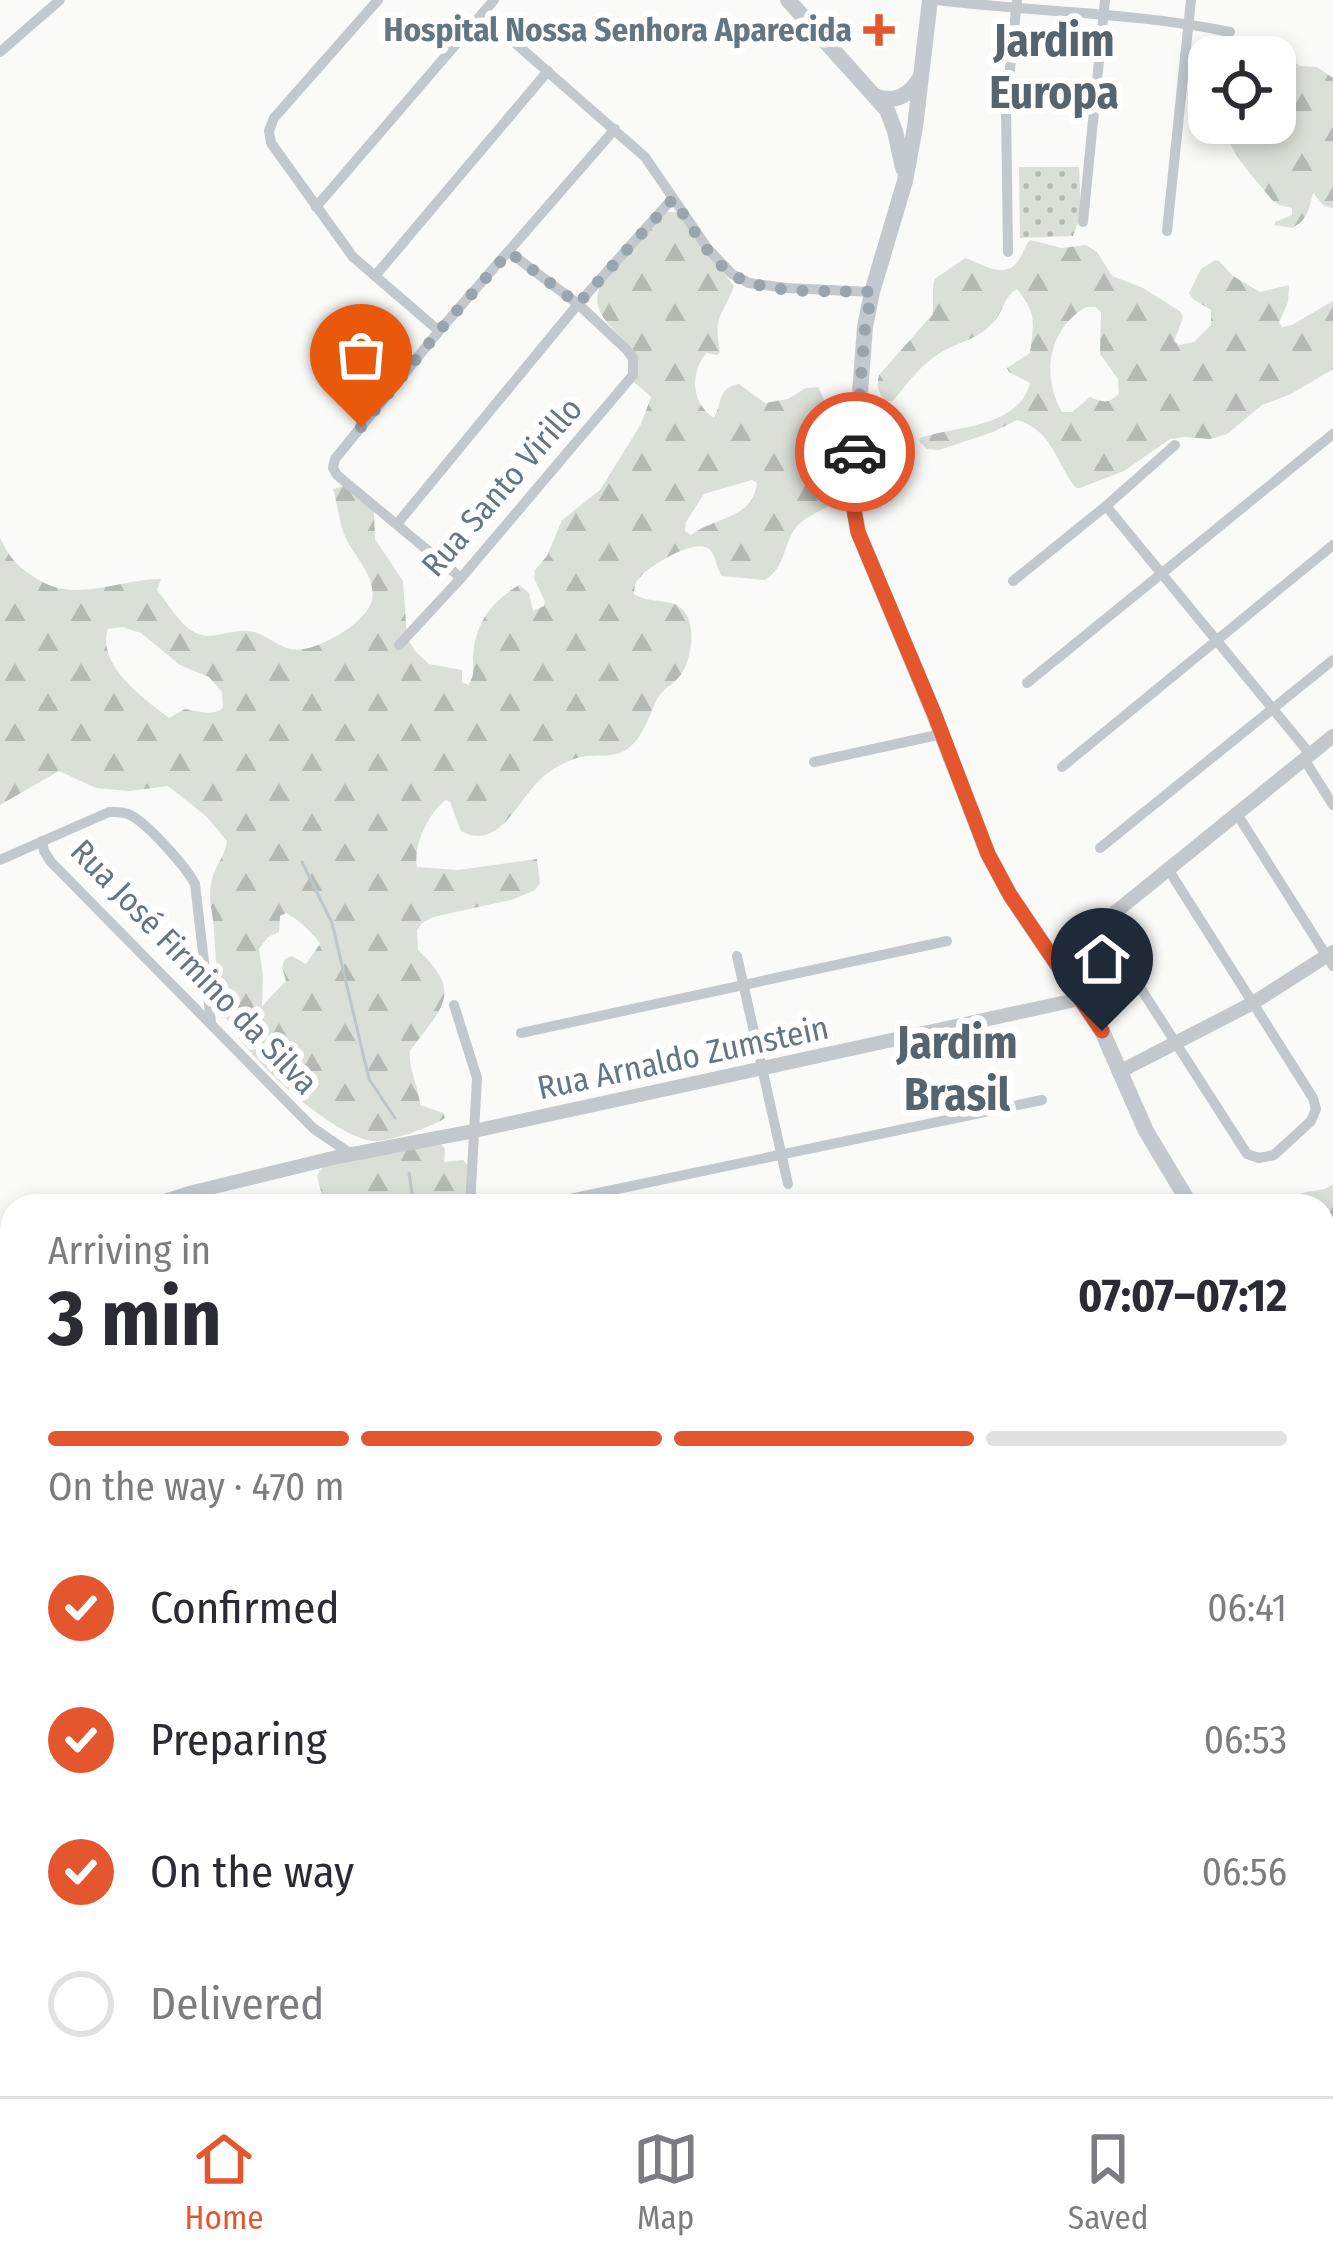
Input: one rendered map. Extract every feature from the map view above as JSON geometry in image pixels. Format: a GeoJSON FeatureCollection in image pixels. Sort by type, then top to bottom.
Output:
{"type":"FeatureCollection","features":[{"type":"Feature","properties":{"kind":"main road"},"geometry":{"type":"LineString","coordinates":[[788,0],[886,98],[905,181]]}},
{"type":"Feature","properties":{"kind":"main road"},"geometry":{"type":"LineString","coordinates":[[933,0],[905,181],[865,327],[852,499],[858,532],[988,854],[1010,895],[1102,1031],[1146,1131],[1184,1194]]}},
{"type":"Feature","properties":{"kind":"main road"},"geometry":{"type":"LineString","coordinates":[[886,98],[913,90],[920,78]]}},
{"type":"Feature","properties":{"kind":"street"},"geometry":{"type":"LineString","coordinates":[[0,52],[60,0]]}},
{"type":"Feature","properties":{"kind":"street"},"geometry":{"type":"LineString","coordinates":[[378,0],[274,118],[271,142],[353,257],[439,331]]}},
{"type":"Feature","properties":{"kind":"street"},"geometry":{"type":"LineString","coordinates":[[316,208],[494,0]]}},
{"type":"Feature","properties":{"kind":"street"},"geometry":{"type":"LineString","coordinates":[[933,0],[1017,5],[1230,32]]}},
{"type":"Feature","properties":{"kind":"street"},"geometry":{"type":"LineString","coordinates":[[1083,222],[1105,0]]}},
{"type":"Feature","properties":{"kind":"street"},"geometry":{"type":"LineString","coordinates":[[1167,232],[1191,0]]}},
{"type":"Feature","properties":{"kind":"street"},"geometry":{"type":"LineString","coordinates":[[1008,252],[1006,108],[1017,5]]}},
{"type":"Feature","properties":{"kind":"street"},"geometry":{"type":"LineString","coordinates":[[482,14],[645,157],[720,264],[749,283],[872,292]]}},
{"type":"Feature","properties":{"kind":"street"},"geometry":{"type":"LineString","coordinates":[[375,276],[548,71]]}},
{"type":"Feature","properties":{"kind":"street"},"geometry":{"type":"LineString","coordinates":[[460,578],[337,475],[335,459],[615,129]]}},
{"type":"Feature","properties":{"kind":"street"},"geometry":{"type":"LineString","coordinates":[[397,524],[578,304],[673,199]]}},
{"type":"Feature","properties":{"kind":"street"},"geometry":{"type":"LineString","coordinates":[[509,252],[578,304]]}},
{"type":"Feature","properties":{"kind":"street","name":"Rua Santo Virillo"},"geometry":{"type":"LineString","coordinates":[[399,645],[633,375],[633,358],[578,304]]}},
{"type":"Feature","properties":{"kind":"street"},"geometry":{"type":"LineString","coordinates":[[1027,683],[1332,438]]}},
{"type":"Feature","properties":{"kind":"street"},"geometry":{"type":"LineString","coordinates":[[1013,581],[1175,445]]}},
{"type":"Feature","properties":{"kind":"street"},"geometry":{"type":"LineString","coordinates":[[1106,506],[1274,710],[1333,805]]}},
{"type":"Feature","properties":{"kind":"street"},"geometry":{"type":"LineString","coordinates":[[1062,767],[1333,545]]}},
{"type":"Feature","properties":{"kind":"street"},"geometry":{"type":"LineString","coordinates":[[1100,848],[1333,660]]}},
{"type":"Feature","properties":{"kind":"street"},"geometry":{"type":"LineString","coordinates":[[814,762],[942,734]]}},
{"type":"Feature","properties":{"kind":"street"},"geometry":{"type":"LineString","coordinates":[[1055,961],[1333,736]]}},
{"type":"Feature","properties":{"kind":"street"},"geometry":{"type":"LineString","coordinates":[[0,860],[109,812],[124,812],[138,820],[189,873],[199,902],[211,1024]]}},
{"type":"Feature","properties":{"kind":"street"},"geometry":{"type":"LineString","coordinates":[[1120,1072],[1331,958],[1237,814]]}},
{"type":"Feature","properties":{"kind":"street","name":"Rua José Firmino da Silva"},"geometry":{"type":"LineString","coordinates":[[42,841],[51,862],[313,1128],[351,1154]]}},
{"type":"Feature","properties":{"kind":"street"},"geometry":{"type":"LineString","coordinates":[[1100,925],[1247,1154],[1259,1159],[1274,1155],[1311,1121],[1316,1108],[1313,1098],[1168,869]]}},
{"type":"Feature","properties":{"kind":"street"},"geometry":{"type":"LineString","coordinates":[[521,1033],[947,941]]}},
{"type":"Feature","properties":{"kind":"street"},"geometry":{"type":"LineString","coordinates":[[737,956],[788,1184]]}},
{"type":"Feature","properties":{"kind":"street","name":"Rua Arnaldo Zumstein"},"geometry":{"type":"LineString","coordinates":[[186,1194],[351,1154],[1080,999]]}},
{"type":"Feature","properties":{"kind":"street"},"geometry":{"type":"LineString","coordinates":[[454,1005],[477,1078],[471,1194]]}},
{"type":"Feature","properties":{"kind":"street"},"geometry":{"type":"LineString","coordinates":[[591,1194],[1042,1100]]}},
{"type":"Feature","properties":{"kind":"street","name":"Rua José Firmino da Silva"},"geometry":{"type":"LineString","coordinates":[[313,1128],[325,1161]]}},
{"type":"Feature","properties":{"kind":"green space"},"geometry":{"type":"Polygon","coordinates":[[[1296,63],[1317,67],[1333,78],[1333,208],[1324,206],[1313,193],[1305,218],[1297,225],[1275,225],[1292,215],[1292,208],[1272,200],[1230,144],[1296,144],[1296,63]]]}},
{"type":"Feature","properties":{"kind":"green space"},"geometry":{"type":"Polygon","coordinates":[[[1019,167],[1079,167],[1081,214],[1073,236],[1020,238],[1019,167]]]}},
{"type":"Feature","properties":{"kind":"green space"},"geometry":{"type":"Polygon","coordinates":[[[664,212],[679,212],[734,286],[718,323],[720,352],[706,353],[697,370],[695,388],[706,412],[714,418],[724,392],[739,384],[765,403],[818,387],[842,447],[841,482],[827,507],[797,526],[780,563],[765,580],[722,576],[712,553],[696,547],[654,565],[635,584],[634,594],[684,611],[691,641],[682,673],[660,695],[629,748],[613,755],[580,757],[553,769],[498,829],[487,834],[461,831],[446,800],[433,813],[420,840],[417,867],[458,870],[537,859],[540,883],[514,899],[422,923],[417,930],[418,950],[441,978],[444,990],[439,1012],[410,1051],[411,1064],[420,1105],[445,1118],[390,1139],[358,1137],[313,1110],[266,1069],[224,1012],[210,895],[227,841],[206,816],[168,786],[129,791],[96,788],[59,771],[0,805],[0,538],[21,567],[53,587],[83,590],[161,579],[157,590],[194,632],[207,636],[253,632],[300,650],[350,627],[372,600],[367,574],[341,523],[333,489],[343,486],[374,511],[375,539],[403,581],[407,638],[429,664],[462,670],[462,682],[468,685],[477,634],[486,615],[519,585],[529,593],[533,611],[544,606],[535,570],[547,556],[562,520],[600,490],[641,424],[651,397],[634,382],[636,356],[603,316],[598,293],[617,261],[664,212]],[[752,480],[704,494],[685,531],[691,535],[741,511],[754,495],[757,483],[752,480]],[[122,627],[108,629],[106,642],[115,668],[169,718],[185,709],[210,713],[223,708],[222,692],[209,677],[180,665],[141,633],[122,627]],[[286,913],[280,916],[279,932],[259,949],[262,1006],[286,981],[285,959],[292,956],[306,964],[320,944],[294,918],[286,913]]]}},
{"type":"Feature","properties":{"kind":"green space"},"geometry":{"type":"Polygon","coordinates":[[[1030,240],[1062,248],[1086,245],[1097,252],[1112,276],[1143,288],[1181,312],[1174,341],[1179,345],[1194,342],[1211,325],[1211,310],[1189,293],[1201,269],[1215,260],[1260,292],[1289,285],[1279,323],[1282,327],[1333,301],[1333,369],[1262,405],[1227,434],[1170,439],[1124,471],[1080,488],[1046,439],[1017,420],[939,450],[927,449],[920,438],[984,423],[1024,398],[1030,383],[1007,368],[1030,353],[1028,305],[1017,289],[989,326],[933,358],[893,401],[880,393],[879,375],[933,314],[935,279],[965,258],[1008,269],[1030,240]],[[1095,307],[1073,316],[1056,340],[1050,369],[1062,412],[1072,412],[1090,397],[1106,401],[1119,393],[1118,379],[1100,354],[1101,312],[1095,307]]]}},
{"type":"Feature","properties":{"kind":"green space"},"geometry":{"type":"Polygon","coordinates":[[[440,1143],[445,1149],[444,1162],[463,1160],[467,1165],[476,1194],[322,1194],[317,1176],[332,1162],[440,1143]]]}},
{"type":"Feature","properties":{"kind":"green space"},"geometry":{"type":"Polygon","coordinates":[[[1333,1184],[1333,1194],[1302,1194],[1305,1192],[1333,1184]]]}},
{"type":"Feature","properties":{"kind":"waterway"},"geometry":{"type":"LineString","coordinates":[[302,862],[332,923],[369,1079],[395,1118]]}},
{"type":"Feature","properties":{"kind":"waterway"},"geometry":{"type":"LineString","coordinates":[[409,1173],[412,1194]]}},
{"type":"Feature","properties":{"kind":"way so far"},"geometry":{"type":"LineString","coordinates":[[361,427],[509,252],[578,304],[673,199],[720,264],[749,283],[872,292],[855,452]]}},
{"type":"Feature","properties":{"kind":"place","name":"Hospital Nossa Senhora Aparecida"},"geometry":{"type":"Point","coordinates":[879,30]}},
{"type":"Feature","properties":{"kind":"district","name":"Jardim Europa"},"geometry":{"type":"Point","coordinates":[1054,67]}},
{"type":"Feature","properties":{"kind":"district","name":"Jardim Brasil"},"geometry":{"type":"Point","coordinates":[957,1069]}},
{"type":"Feature","properties":{"kind":"route"},"geometry":{"type":"LineString","coordinates":[[855,452],[852,499],[858,532],[988,854],[1010,895],[1102,1031]]}}]}
